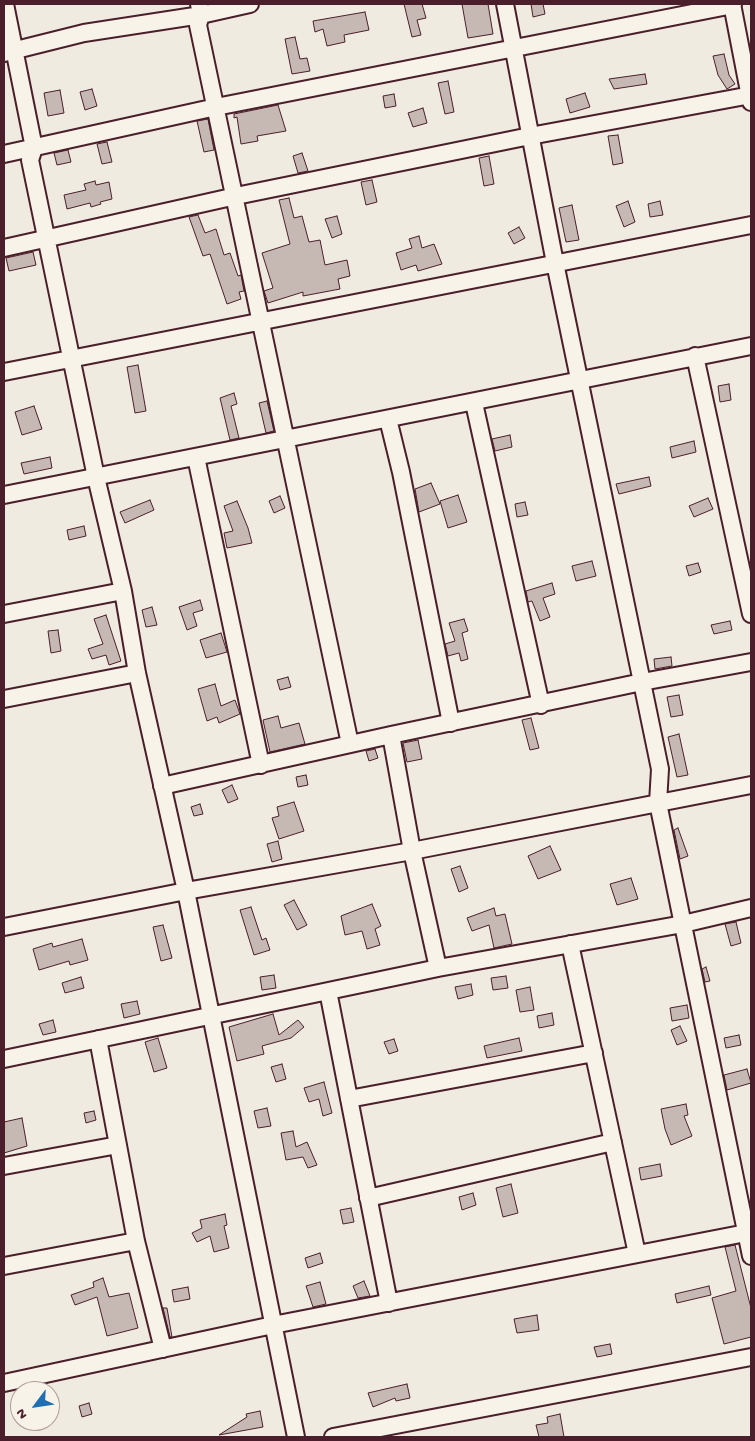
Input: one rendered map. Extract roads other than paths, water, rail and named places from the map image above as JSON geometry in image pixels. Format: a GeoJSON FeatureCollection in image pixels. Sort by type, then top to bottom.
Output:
{"type":"FeatureCollection","features":[{"type":"Feature","properties":{"kind":"street"},"geometry":{"type":"LineString","coordinates":[[5,4],[9,52],[34,148],[30,160],[70,358],[123,591],[138,673],[186,891],[296,1437]]}},
{"type":"Feature","properties":{"kind":"street"},"geometry":{"type":"LineString","coordinates":[[9,52],[200,10],[250,4]]}},
{"type":"Feature","properties":{"kind":"street"},"geometry":{"type":"LineString","coordinates":[[505,4],[555,263],[660,769],[658,803],[749,1232],[751,1256]]}},
{"type":"Feature","properties":{"kind":"street"},"geometry":{"type":"LineString","coordinates":[[4,154],[216,107],[513,46],[732,4],[751,97],[530,136],[236,196],[47,240],[4,248]]}},
{"type":"Feature","properties":{"kind":"street"},"geometry":{"type":"LineString","coordinates":[[200,10],[198,25],[263,320],[350,744]]}},
{"type":"Feature","properties":{"kind":"street"},"geometry":{"type":"LineString","coordinates":[[4,372],[751,225]]}},
{"type":"Feature","properties":{"kind":"street"},"geometry":{"type":"LineString","coordinates":[[4,495],[581,382],[695,356],[751,346]]}},
{"type":"Feature","properties":{"kind":"street"},"geometry":{"type":"LineString","coordinates":[[695,356],[751,614]]}},
{"type":"Feature","properties":{"kind":"street"},"geometry":{"type":"LineString","coordinates":[[474,403],[541,705]]}},
{"type":"Feature","properties":{"kind":"street"},"geometry":{"type":"LineString","coordinates":[[388,419],[401,472],[451,723]]}},
{"type":"Feature","properties":{"kind":"street"},"geometry":{"type":"LineString","coordinates":[[196,457],[260,765]]}},
{"type":"Feature","properties":{"kind":"street"},"geometry":{"type":"LineString","coordinates":[[4,614],[123,591]]}},
{"type":"Feature","properties":{"kind":"street"},"geometry":{"type":"LineString","coordinates":[[162,786],[642,682],[751,662]]}},
{"type":"Feature","properties":{"kind":"street"},"geometry":{"type":"LineString","coordinates":[[4,699],[138,673]]}},
{"type":"Feature","properties":{"kind":"street"},"geometry":{"type":"LineString","coordinates":[[391,735],[412,852],[438,968]]}},
{"type":"Feature","properties":{"kind":"street"},"geometry":{"type":"LineString","coordinates":[[4,927],[186,891],[412,852],[751,785]]}},
{"type":"Feature","properties":{"kind":"street"},"geometry":{"type":"LineString","coordinates":[[4,1058],[438,968],[683,924],[751,908]]}},
{"type":"Feature","properties":{"kind":"street"},"geometry":{"type":"LineString","coordinates":[[570,944],[637,1254]]}},
{"type":"Feature","properties":{"kind":"street"},"geometry":{"type":"LineString","coordinates":[[328,991],[390,1303]]}},
{"type":"Feature","properties":{"kind":"street"},"geometry":{"type":"LineString","coordinates":[[98,1039],[136,1240],[163,1349]]}},
{"type":"Feature","properties":{"kind":"street"},"geometry":{"type":"LineString","coordinates":[[349,1099],[594,1053]]}},
{"type":"Feature","properties":{"kind":"street"},"geometry":{"type":"LineString","coordinates":[[368,1198],[613,1142]]}},
{"type":"Feature","properties":{"kind":"street"},"geometry":{"type":"LineString","coordinates":[[4,1166],[118,1145]]}},
{"type":"Feature","properties":{"kind":"street"},"geometry":{"type":"LineString","coordinates":[[4,1383],[274,1325],[749,1232]]}},
{"type":"Feature","properties":{"kind":"street"},"geometry":{"type":"LineString","coordinates":[[4,1266],[136,1240]]}},
{"type":"Feature","properties":{"kind":"street"},"geometry":{"type":"LineString","coordinates":[[333,1437],[751,1357]]}}]}
